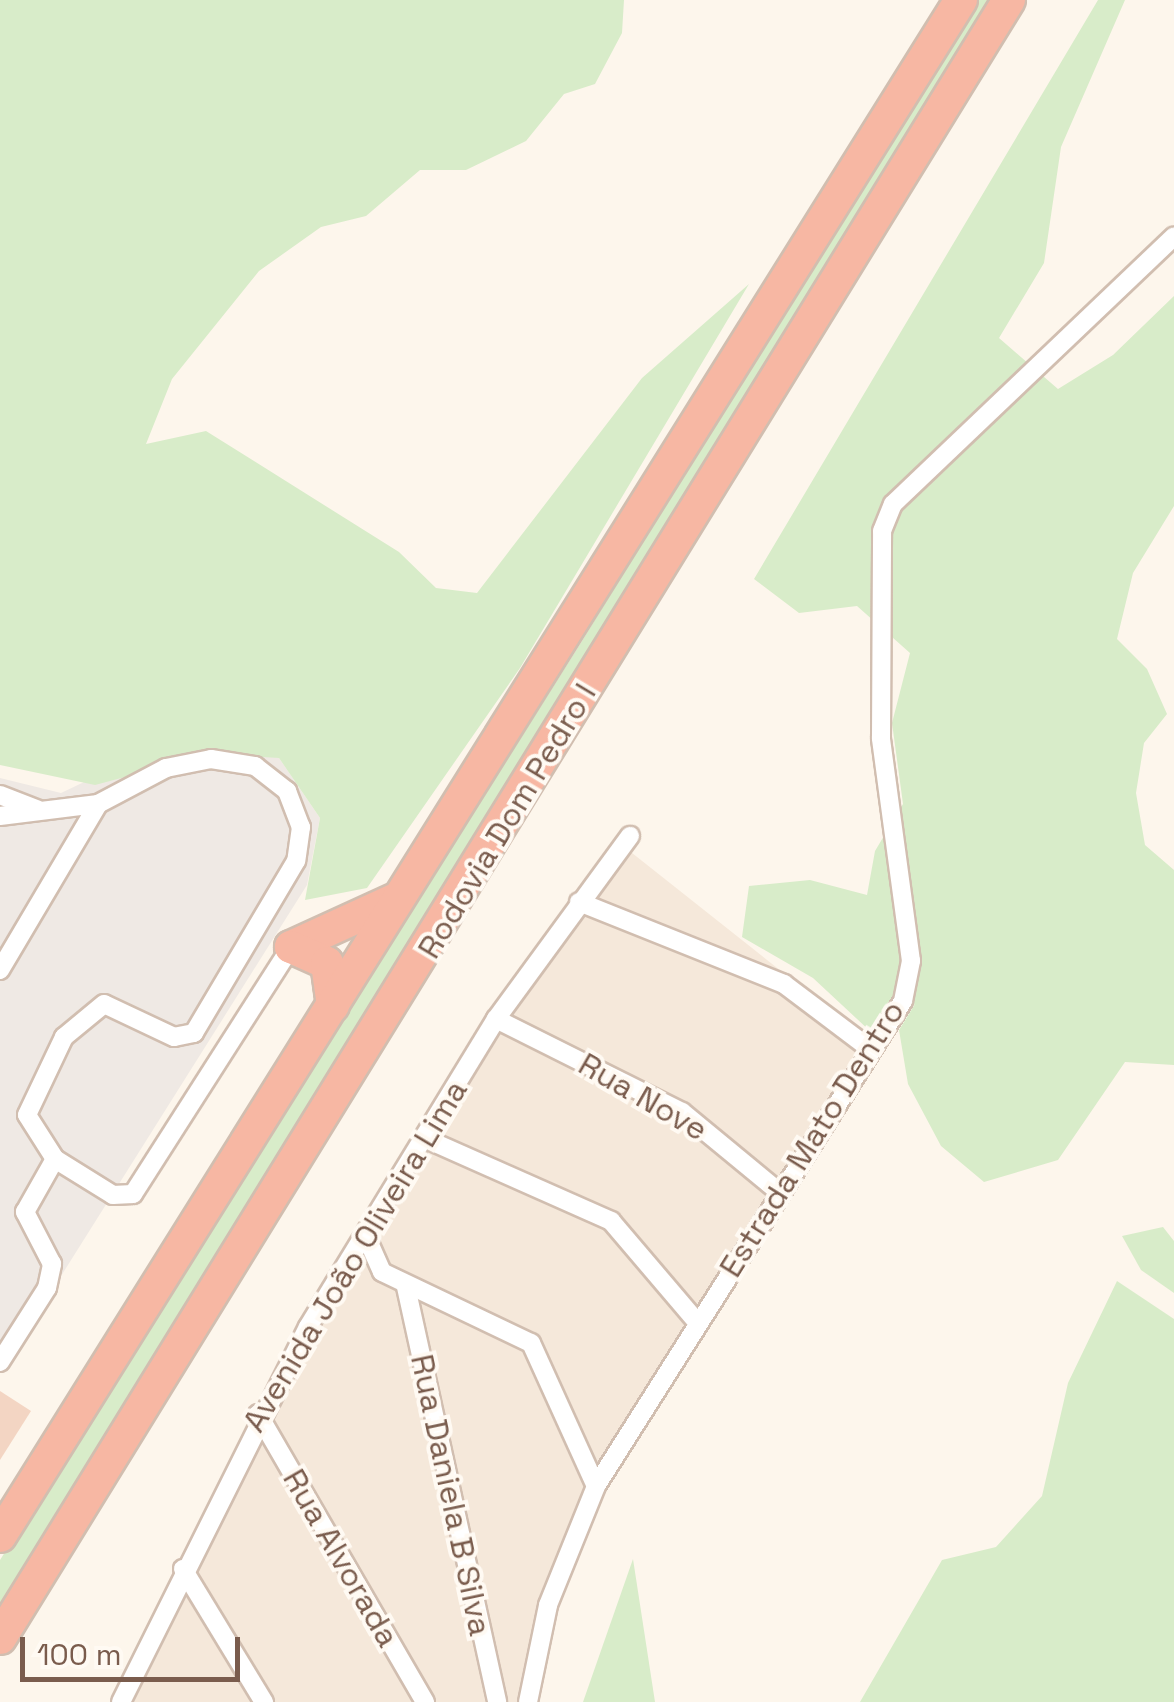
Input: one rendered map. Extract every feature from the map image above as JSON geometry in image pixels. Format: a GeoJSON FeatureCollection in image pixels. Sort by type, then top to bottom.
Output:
{"type":"FeatureCollection","features":[{"type":"Feature","properties":{"kind":"highway","name":"Rodovia Dom Pedro I"},"geometry":{"type":"LineString","coordinates":[[0,1536],[961,0]]}},
{"type":"Feature","properties":{"kind":"highway","name":"Rodovia Dom Pedro I"},"geometry":{"type":"LineString","coordinates":[[0,1638],[1008,0]]}},
{"type":"Feature","properties":{"kind":"highway"},"geometry":{"type":"LineString","coordinates":[[291,947],[350,927],[405,892]]}},
{"type":"Feature","properties":{"kind":"highway"},"geometry":{"type":"LineString","coordinates":[[291,947],[327,963],[333,1006]]}},
{"type":"Feature","properties":{"kind":"street","name":"Estrada Mato Dentro"},"geometry":{"type":"LineString","coordinates":[[528,1702],[548,1605],[596,1486],[902,1001],[911,961],[881,738],[882,531],[915,476],[1024,388],[1174,236]]}},
{"type":"Feature","properties":{"kind":"street"},"geometry":{"type":"LineString","coordinates":[[0,816],[98,804],[166,768],[212,760],[255,766],[287,791],[301,827],[296,861],[194,1033],[174,1037],[104,1004],[64,1037],[27,1116],[55,1159],[113,1195],[132,1194],[291,947]]}},
{"type":"Feature","properties":{"kind":"street"},"geometry":{"type":"LineString","coordinates":[[0,795],[42,811]]}},
{"type":"Feature","properties":{"kind":"street"},"geometry":{"type":"LineString","coordinates":[[0,970],[98,804]]}},
{"type":"Feature","properties":{"kind":"street","name":"Avenida João Oliveira Lima"},"geometry":{"type":"LineString","coordinates":[[121,1702],[258,1414],[496,1019],[630,836]]}},
{"type":"Feature","properties":{"kind":"street"},"geometry":{"type":"LineString","coordinates":[[579,902],[784,984],[869,1048]]}},
{"type":"Feature","properties":{"kind":"street","name":"Rua Nove"},"geometry":{"type":"LineString","coordinates":[[496,1019],[682,1112],[780,1192]]}},
{"type":"Feature","properties":{"kind":"street"},"geometry":{"type":"LineString","coordinates":[[424,1138],[611,1222],[697,1322]]}},
{"type":"Feature","properties":{"kind":"street"},"geometry":{"type":"LineString","coordinates":[[0,1362],[47,1288],[52,1264],[26,1212],[55,1159]]}},
{"type":"Feature","properties":{"kind":"street"},"geometry":{"type":"LineString","coordinates":[[366,1236],[382,1272],[532,1343],[596,1486]]}},
{"type":"Feature","properties":{"kind":"street","name":"Rua Daniela B Silva"},"geometry":{"type":"LineString","coordinates":[[406,1286],[497,1702]]}},
{"type":"Feature","properties":{"kind":"street","name":"Rua Alvorada"},"geometry":{"type":"LineString","coordinates":[[258,1414],[425,1702]]}},
{"type":"Feature","properties":{"kind":"street"},"geometry":{"type":"LineString","coordinates":[[183,1568],[264,1702]]}},
{"type":"Feature","properties":{"kind":"shaded area"},"geometry":{"type":"Polygon","coordinates":[[[237,747],[279,758],[320,818],[307,885],[0,1373],[0,778],[61,793],[101,774],[237,747]]]}},
{"type":"Feature","properties":{"kind":"shaded area"},"geometry":{"type":"Polygon","coordinates":[[[627,849],[805,990],[857,1051],[588,1484],[540,1603],[519,1702],[128,1702],[322,1320],[501,1029],[627,849]]]}},
{"type":"Feature","properties":{"kind":"green space"},"geometry":{"type":"Polygon","coordinates":[[[0,0],[624,0],[622,33],[595,84],[564,94],[526,141],[466,170],[420,170],[366,216],[321,227],[259,271],[172,379],[146,444],[206,431],[399,552],[436,588],[477,593],[642,378],[749,284],[520,668],[367,888],[305,900],[320,818],[279,758],[211,754],[95,785],[0,765],[0,0]]]}},
{"type":"Feature","properties":{"kind":"green space"},"geometry":{"type":"Polygon","coordinates":[[[973,0],[999,0],[0,1615],[0,1560],[582,641],[973,0]]]}},
{"type":"Feature","properties":{"kind":"green space"},"geometry":{"type":"Polygon","coordinates":[[[1098,0],[1125,0],[1061,147],[1044,263],[999,338],[1058,389],[1113,355],[1174,296],[1174,506],[1133,573],[1117,639],[1147,669],[1167,714],[1144,743],[1136,793],[1145,845],[1174,870],[1174,1065],[1125,1062],[1058,1160],[984,1182],[941,1146],[908,1084],[899,1030],[915,1004],[871,1032],[813,978],[742,937],[749,886],[810,880],[867,895],[875,851],[903,804],[892,723],[910,653],[857,606],[799,613],[754,579],[1098,0]]]}},
{"type":"Feature","properties":{"kind":"green space"},"geometry":{"type":"Polygon","coordinates":[[[1163,1227],[1174,1241],[1174,1293],[1141,1270],[1122,1236],[1163,1227]]]}},
{"type":"Feature","properties":{"kind":"green space"},"geometry":{"type":"Polygon","coordinates":[[[1117,1281],[1174,1319],[1174,1702],[860,1702],[942,1560],[996,1547],[1042,1496],[1068,1383],[1117,1281]]]}},
{"type":"Feature","properties":{"kind":"green space"},"geometry":{"type":"Polygon","coordinates":[[[633,1559],[655,1702],[583,1702],[633,1559]]]}},
{"type":"Feature","properties":{"kind":"building"},"geometry":{"type":"Polygon","coordinates":[[[0,1391],[31,1411],[0,1460],[0,1391]]]}}]}
